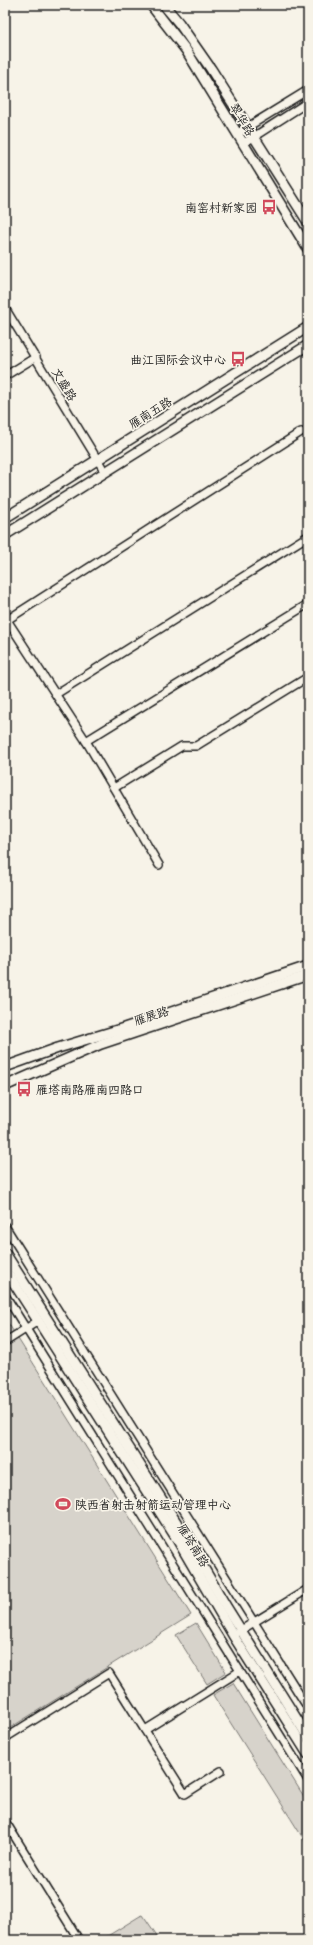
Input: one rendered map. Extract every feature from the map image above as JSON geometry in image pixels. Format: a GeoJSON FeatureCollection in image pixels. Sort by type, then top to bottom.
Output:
{"type":"FeatureCollection","features":[{"type":"Feature","properties":{"kind":"main road","name":"翠华路"},"geometry":{"type":"LineString","coordinates":[[151,5],[186,50],[308,249]]}},
{"type":"Feature","properties":{"kind":"main road","name":"翠华路"},"geometry":{"type":"LineString","coordinates":[[164,5],[194,43],[308,222]]}},
{"type":"Feature","properties":{"kind":"main road","name":"雁南五路"},"geometry":{"type":"LineString","coordinates":[[5,518],[308,327]]}},
{"type":"Feature","properties":{"kind":"main road"},"geometry":{"type":"LineString","coordinates":[[5,535],[308,345]]}},
{"type":"Feature","properties":{"kind":"main road","name":"雁展路"},"geometry":{"type":"LineString","coordinates":[[5,1067],[51,1050],[124,1028],[308,966]]}},
{"type":"Feature","properties":{"kind":"main road","name":"雁展路"},"geometry":{"type":"LineString","coordinates":[[5,1086],[101,1044],[308,975]]}},
{"type":"Feature","properties":{"kind":"main road","name":"雁塔南路"},"geometry":{"type":"LineString","coordinates":[[5,1253],[185,1536],[237,1633],[308,1737]]}},
{"type":"Feature","properties":{"kind":"main road","name":"雁塔南路"},"geometry":{"type":"LineString","coordinates":[[5,1269],[237,1633],[308,1754]]}},
{"type":"Feature","properties":{"kind":"street"},"geometry":{"type":"LineString","coordinates":[[238,133],[308,90]]}},
{"type":"Feature","properties":{"kind":"street"},"geometry":{"type":"LineString","coordinates":[[244,143],[308,102]]}},
{"type":"Feature","properties":{"kind":"street","name":"文盛路"},"geometry":{"type":"LineString","coordinates":[[5,308],[105,472]]}},
{"type":"Feature","properties":{"kind":"street"},"geometry":{"type":"LineString","coordinates":[[5,376],[36,357]]}},
{"type":"Feature","properties":{"kind":"street"},"geometry":{"type":"LineString","coordinates":[[159,864],[86,741],[6,618],[301,432]]}},
{"type":"Feature","properties":{"kind":"street"},"geometry":{"type":"LineString","coordinates":[[56,694],[308,536]]}},
{"type":"Feature","properties":{"kind":"street"},"geometry":{"type":"LineString","coordinates":[[86,741],[308,604]]}},
{"type":"Feature","properties":{"kind":"street"},"geometry":{"type":"LineString","coordinates":[[114,788],[182,746],[196,746],[308,677]]}},
{"type":"Feature","properties":{"kind":"street"},"geometry":{"type":"LineString","coordinates":[[5,1226],[308,1708],[295,1716]]}},
{"type":"Feature","properties":{"kind":"street"},"geometry":{"type":"LineString","coordinates":[[5,1295],[308,1780]]}},
{"type":"Feature","properties":{"kind":"street"},"geometry":{"type":"LineString","coordinates":[[5,1342],[38,1321]]}},
{"type":"Feature","properties":{"kind":"street"},"geometry":{"type":"LineString","coordinates":[[237,1633],[308,1588]]}},
{"type":"Feature","properties":{"kind":"street"},"geometry":{"type":"LineString","coordinates":[[145,1730],[240,1671]]}},
{"type":"Feature","properties":{"kind":"street"},"geometry":{"type":"LineString","coordinates":[[5,1738],[109,1673],[185,1794],[221,1771]]}},
{"type":"Feature","properties":{"kind":"street"},"geometry":{"type":"LineString","coordinates":[[5,1821],[79,1940]]}},
{"type":"Feature","properties":{"kind":"shaded area","name":"陕西省射击射箭运动管理中心"},"geometry":{"type":"Polygon","coordinates":[[[5,1318],[191,1615],[5,1731],[5,1318]]]}},
{"type":"Feature","properties":{"kind":"shaded area"},"geometry":{"type":"Polygon","coordinates":[[[196,1623],[226,1672],[207,1684],[176,1635],[196,1623]]]}},
{"type":"Feature","properties":{"kind":"shaded area"},"geometry":{"type":"Polygon","coordinates":[[[233,1683],[308,1803],[308,1846],[213,1695],[233,1683]]]}},
{"type":"Feature","properties":{"kind":"shaded area"},"geometry":{"type":"Polygon","coordinates":[[[143,1915],[160,1940],[101,1940],[140,1916],[143,1915]]]}},
{"type":"Feature","properties":{"kind":"place","name":"南窑村新家园"},"geometry":{"type":"Point","coordinates":[269,207]}},
{"type":"Feature","properties":{"kind":"place","name":"曲江国际会议中心"},"geometry":{"type":"Point","coordinates":[238,359]}},
{"type":"Feature","properties":{"kind":"place","name":"雁塔南路雁南四路口"},"geometry":{"type":"Point","coordinates":[24,1089]}},
{"type":"Feature","properties":{"kind":"place","name":"陕西省射击射箭运动管理中心"},"geometry":{"type":"Point","coordinates":[63,1504]}}]}
